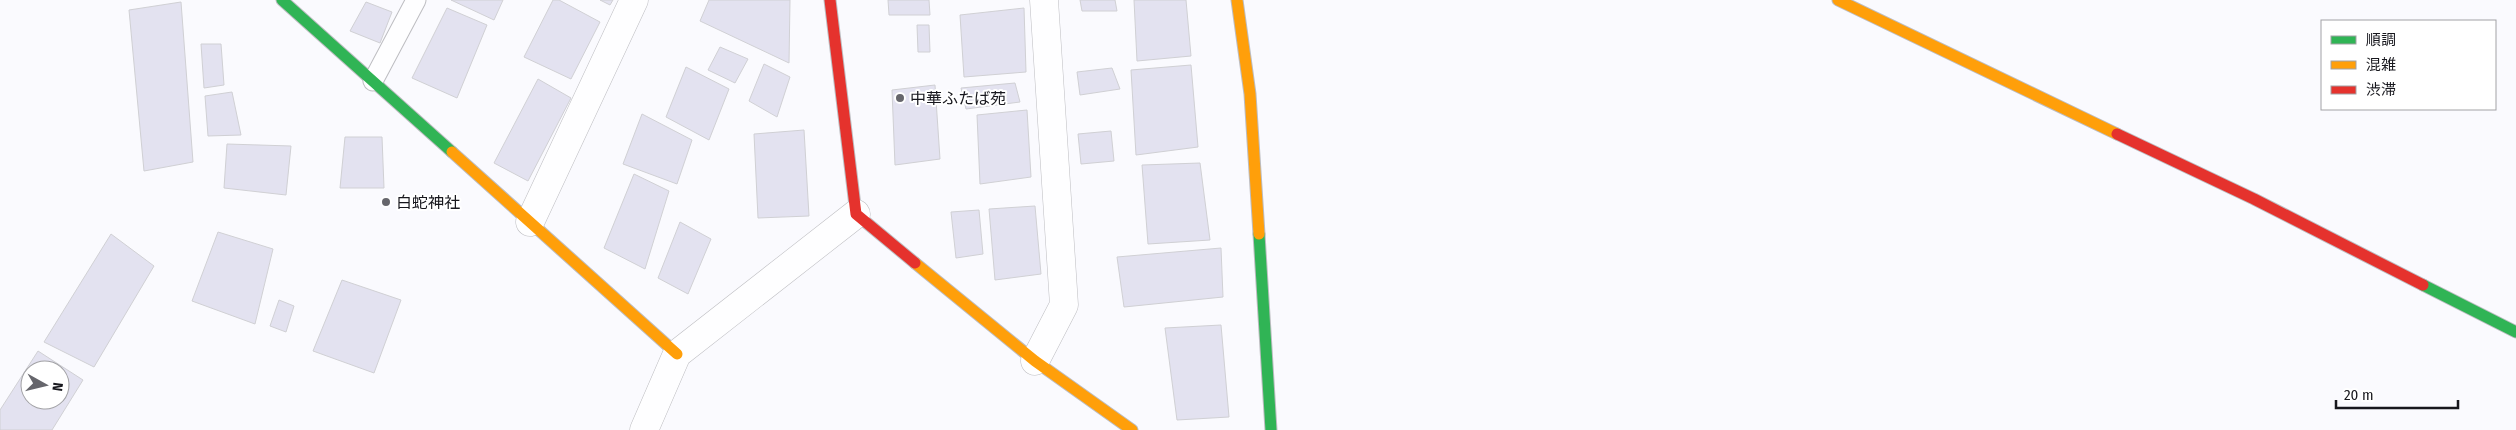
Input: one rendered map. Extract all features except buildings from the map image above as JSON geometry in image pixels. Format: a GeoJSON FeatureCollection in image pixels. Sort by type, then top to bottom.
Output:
{"type":"FeatureCollection","features":[{"type":"Feature","properties":{"kind":"street"},"geometry":{"type":"LineString","coordinates":[[282,0],[677,354]]}},
{"type":"Feature","properties":{"kind":"street"},"geometry":{"type":"LineString","coordinates":[[530,222],[634,0]]}},
{"type":"Feature","properties":{"kind":"street"},"geometry":{"type":"LineString","coordinates":[[830,0],[856,214],[1035,361],[1132,430]]}},
{"type":"Feature","properties":{"kind":"street"},"geometry":{"type":"LineString","coordinates":[[1035,361],[1064,306],[1044,0]]}},
{"type":"Feature","properties":{"kind":"street"},"geometry":{"type":"LineString","coordinates":[[1237,0],[1250,94],[1271,430]]}},
{"type":"Feature","properties":{"kind":"street"},"geometry":{"type":"LineString","coordinates":[[1838,0],[2254,199],[2516,332]]}},
{"type":"Feature","properties":{"kind":"street"},"geometry":{"type":"LineString","coordinates":[[644,430],[677,354],[856,214]]}},
{"type":"Feature","properties":{"kind":"lane"},"geometry":{"type":"LineString","coordinates":[[373,81],[416,0]]}},
{"type":"Feature","properties":{"kind":"traffic: fast"},"geometry":{"type":"LineString","coordinates":[[282,0],[452,152]]}},
{"type":"Feature","properties":{"kind":"traffic: fast"},"geometry":{"type":"LineString","coordinates":[[1259,234],[1271,430]]}},
{"type":"Feature","properties":{"kind":"traffic: fast"},"geometry":{"type":"LineString","coordinates":[[2423,285],[2516,332]]}},
{"type":"Feature","properties":{"kind":"traffic: slow"},"geometry":{"type":"LineString","coordinates":[[1237,0],[1250,94],[1259,234]]}},
{"type":"Feature","properties":{"kind":"traffic: slow"},"geometry":{"type":"LineString","coordinates":[[1838,0],[2117,134]]}},
{"type":"Feature","properties":{"kind":"traffic: slow"},"geometry":{"type":"LineString","coordinates":[[452,152],[677,354]]}},
{"type":"Feature","properties":{"kind":"traffic: slow"},"geometry":{"type":"LineString","coordinates":[[915,263],[1035,361],[1132,430]]}},
{"type":"Feature","properties":{"kind":"traffic: jam"},"geometry":{"type":"LineString","coordinates":[[830,0],[856,214],[915,263]]}},
{"type":"Feature","properties":{"kind":"traffic: jam"},"geometry":{"type":"LineString","coordinates":[[2117,134],[2254,199],[2423,285]]}},
{"type":"Feature","properties":{"kind":"place","name":"中華ふたば苑"},"geometry":{"type":"Point","coordinates":[900,98]}},
{"type":"Feature","properties":{"kind":"place","name":"白蛇神社"},"geometry":{"type":"Point","coordinates":[386,202]}}]}
